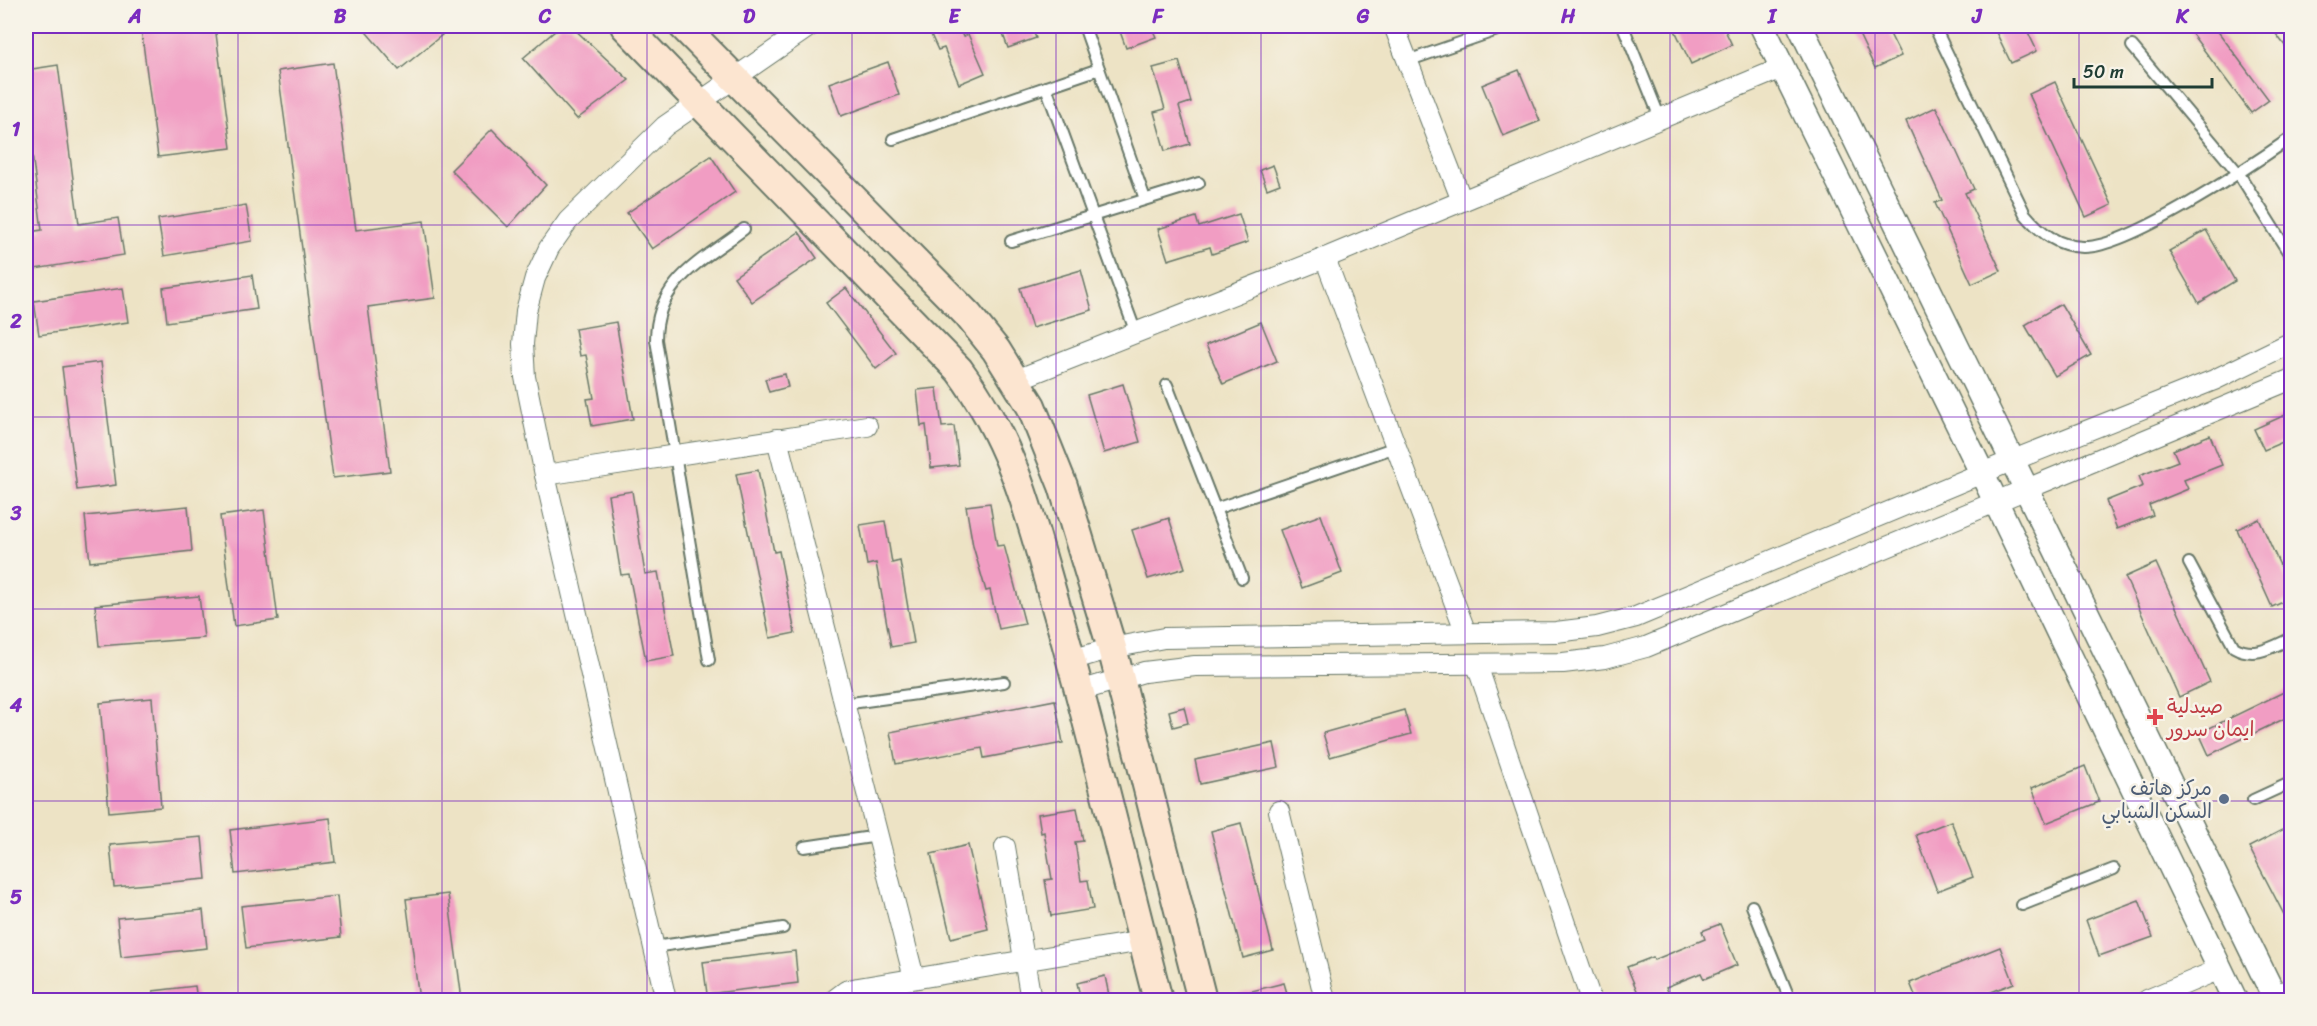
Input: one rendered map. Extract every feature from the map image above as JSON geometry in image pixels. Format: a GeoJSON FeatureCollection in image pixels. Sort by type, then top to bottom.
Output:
{"type":"FeatureCollection","features":[{"type":"Feature","properties":{"kind":"main road"},"geometry":{"type":"LineString","coordinates":[[625,26],[933,342],[981,399],[1014,465],[1071,660],[1158,1000]]}},
{"type":"Feature","properties":{"kind":"main road"},"geometry":{"type":"LineString","coordinates":[[683,26],[968,315],[1016,380],[1048,445],[1112,648],[1202,1000]]}},
{"type":"Feature","properties":{"kind":"street"},"geometry":{"type":"LineString","coordinates":[[666,1000],[545,475],[525,377],[523,344],[526,310],[535,278],[549,248],[568,221],[665,126],[810,26]]}},
{"type":"Feature","properties":{"kind":"street"},"geometry":{"type":"LineString","coordinates":[[1394,26],[1462,201]]}},
{"type":"Feature","properties":{"kind":"street"},"geometry":{"type":"LineString","coordinates":[[1762,26],[1996,501],[2235,1000]]}},
{"type":"Feature","properties":{"kind":"street"},"geometry":{"type":"LineString","coordinates":[[1800,26],[2024,489],[2280,995]]}},
{"type":"Feature","properties":{"kind":"street"},"geometry":{"type":"LineString","coordinates":[[1016,380],[1325,258],[1782,68]]}},
{"type":"Feature","properties":{"kind":"street"},"geometry":{"type":"LineString","coordinates":[[1325,258],[1466,633]]}},
{"type":"Feature","properties":{"kind":"street"},"geometry":{"type":"LineString","coordinates":[[1071,660],[1112,648],[1164,638],[1190,636],[1556,632],[1597,627],[1636,617],[2011,461],[2214,380],[2292,342]]}},
{"type":"Feature","properties":{"kind":"street"},"geometry":{"type":"LineString","coordinates":[[1079,691],[1119,678],[1195,666],[1563,663],[1605,658],[1646,648],[2024,489],[2254,397],[2292,379]]}},
{"type":"Feature","properties":{"kind":"street"},"geometry":{"type":"LineString","coordinates":[[545,475],[867,426]]}},
{"type":"Feature","properties":{"kind":"street"},"geometry":{"type":"LineString","coordinates":[[777,439],[914,978]]}},
{"type":"Feature","properties":{"kind":"street"},"geometry":{"type":"LineString","coordinates":[[1477,665],[1591,1000]]}},
{"type":"Feature","properties":{"kind":"street"},"geometry":{"type":"LineString","coordinates":[[1279,811],[1325,1000]]}},
{"type":"Feature","properties":{"kind":"street"},"geometry":{"type":"LineString","coordinates":[[1005,847],[1031,1000]]}},
{"type":"Feature","properties":{"kind":"street"},"geometry":{"type":"LineString","coordinates":[[834,1000],[846,991],[914,978],[1143,941]]}},
{"type":"Feature","properties":{"kind":"street"},"geometry":{"type":"LineString","coordinates":[[2146,1000],[2220,969]]}},
{"type":"Feature","properties":{"kind":"lane"},"geometry":{"type":"LineString","coordinates":[[1084,26],[1145,199]]}},
{"type":"Feature","properties":{"kind":"lane"},"geometry":{"type":"LineString","coordinates":[[1407,61],[1509,26]]}},
{"type":"Feature","properties":{"kind":"lane"},"geometry":{"type":"LineString","coordinates":[[1623,26],[1660,118]]}},
{"type":"Feature","properties":{"kind":"lane"},"geometry":{"type":"LineString","coordinates":[[1934,26],[2025,214],[2040,232],[2060,243],[2083,247],[2106,244],[2239,174],[2292,137]]}},
{"type":"Feature","properties":{"kind":"lane"},"geometry":{"type":"LineString","coordinates":[[2132,46],[2239,174],[2292,258]]}},
{"type":"Feature","properties":{"kind":"lane"},"geometry":{"type":"LineString","coordinates":[[893,139],[1099,69]]}},
{"type":"Feature","properties":{"kind":"lane"},"geometry":{"type":"LineString","coordinates":[[1046,87],[1136,333]]}},
{"type":"Feature","properties":{"kind":"lane"},"geometry":{"type":"LineString","coordinates":[[1011,242],[1199,183]]}},
{"type":"Feature","properties":{"kind":"lane"},"geometry":{"type":"LineString","coordinates":[[709,660],[656,340],[656,322],[669,290],[681,277],[744,229]]}},
{"type":"Feature","properties":{"kind":"lane"},"geometry":{"type":"LineString","coordinates":[[1167,385],[1242,578]]}},
{"type":"Feature","properties":{"kind":"lane"},"geometry":{"type":"LineString","coordinates":[[1215,509],[1396,447]]}},
{"type":"Feature","properties":{"kind":"lane"},"geometry":{"type":"LineString","coordinates":[[2189,563],[2234,647],[2243,652],[2254,653],[2292,638]]}},
{"type":"Feature","properties":{"kind":"lane"},"geometry":{"type":"LineString","coordinates":[[844,704],[1004,682]]}},
{"type":"Feature","properties":{"kind":"lane"},"geometry":{"type":"LineString","coordinates":[[2253,800],[2292,782]]}},
{"type":"Feature","properties":{"kind":"lane"},"geometry":{"type":"LineString","coordinates":[[804,847],[878,836]]}},
{"type":"Feature","properties":{"kind":"lane"},"geometry":{"type":"LineString","coordinates":[[2022,905],[2114,869]]}},
{"type":"Feature","properties":{"kind":"lane"},"geometry":{"type":"LineString","coordinates":[[1752,906],[1790,1000]]}},
{"type":"Feature","properties":{"kind":"lane"},"geometry":{"type":"LineString","coordinates":[[654,947],[783,928]]}},
{"type":"Feature","properties":{"kind":"building"},"geometry":{"type":"Polygon","coordinates":[[[215,26],[231,148],[158,157],[141,28],[215,26]]]}},
{"type":"Feature","properties":{"kind":"building"},"geometry":{"type":"Polygon","coordinates":[[[361,26],[435,26],[442,35],[399,70],[361,26]]]}},
{"type":"Feature","properties":{"kind":"building"},"geometry":{"type":"Polygon","coordinates":[[[561,26],[571,26],[629,80],[577,119],[523,58],[561,26]]]}},
{"type":"Feature","properties":{"kind":"building"},"geometry":{"type":"Polygon","coordinates":[[[927,26],[958,26],[963,37],[968,34],[985,73],[959,84],[944,48],[938,50],[927,26]]]}},
{"type":"Feature","properties":{"kind":"building"},"geometry":{"type":"Polygon","coordinates":[[[1000,26],[1031,26],[1036,38],[1008,48],[1000,26]]]}},
{"type":"Feature","properties":{"kind":"building"},"geometry":{"type":"Polygon","coordinates":[[[1118,26],[1151,26],[1156,37],[1126,48],[1118,26]]]}},
{"type":"Feature","properties":{"kind":"building"},"geometry":{"type":"Polygon","coordinates":[[[1673,26],[1723,26],[1732,45],[1691,64],[1673,26]]]}},
{"type":"Feature","properties":{"kind":"building"},"geometry":{"type":"Polygon","coordinates":[[[1855,26],[1886,26],[1901,56],[1875,68],[1855,26]]]}},
{"type":"Feature","properties":{"kind":"building"},"geometry":{"type":"Polygon","coordinates":[[[1993,26],[2025,26],[2037,51],[2011,63],[1993,26]]]}},
{"type":"Feature","properties":{"kind":"building"},"geometry":{"type":"Polygon","coordinates":[[[2186,26],[2214,26],[2269,100],[2251,113],[2186,26]]]}},
{"type":"Feature","properties":{"kind":"building"},"geometry":{"type":"Polygon","coordinates":[[[2270,26],[2292,26],[2292,55],[2270,26]]]}},
{"type":"Feature","properties":{"kind":"building"},"geometry":{"type":"Polygon","coordinates":[[[1179,61],[1191,102],[1179,106],[1190,144],[1165,151],[1154,112],[1165,109],[1153,68],[1179,61]]]}},
{"type":"Feature","properties":{"kind":"building"},"geometry":{"type":"Polygon","coordinates":[[[888,62],[899,95],[841,116],[829,83],[888,62]]]}},
{"type":"Feature","properties":{"kind":"building"},"geometry":{"type":"Polygon","coordinates":[[[333,63],[356,230],[424,221],[435,298],[368,307],[390,471],[333,478],[278,71],[333,63]]]}},
{"type":"Feature","properties":{"kind":"building"},"geometry":{"type":"Polygon","coordinates":[[[58,65],[79,224],[118,218],[124,255],[35,269],[29,232],[42,230],[26,108],[26,70],[58,65]]]}},
{"type":"Feature","properties":{"kind":"building"},"geometry":{"type":"Polygon","coordinates":[[[1519,70],[1540,121],[1503,136],[1482,85],[1519,70]]]}},
{"type":"Feature","properties":{"kind":"building"},"geometry":{"type":"Polygon","coordinates":[[[2055,82],[2112,205],[2086,217],[2029,94],[2055,82]]]}},
{"type":"Feature","properties":{"kind":"building"},"geometry":{"type":"Polygon","coordinates":[[[1936,107],[1974,189],[1965,193],[2001,271],[1972,284],[1935,203],[1942,200],[1906,121],[1936,107]]]}},
{"type":"Feature","properties":{"kind":"building"},"geometry":{"type":"Polygon","coordinates":[[[492,129],[546,185],[508,227],[451,170],[492,129]]]}},
{"type":"Feature","properties":{"kind":"building"},"geometry":{"type":"Polygon","coordinates":[[[711,156],[735,192],[652,249],[627,213],[711,156]]]}},
{"type":"Feature","properties":{"kind":"building"},"geometry":{"type":"Polygon","coordinates":[[[1273,165],[1280,184],[1267,189],[1260,170],[1273,165]]]}},
{"type":"Feature","properties":{"kind":"building"},"geometry":{"type":"Polygon","coordinates":[[[246,205],[252,241],[164,256],[158,219],[246,205]]]}},
{"type":"Feature","properties":{"kind":"building"},"geometry":{"type":"Polygon","coordinates":[[[1239,214],[1248,242],[1212,254],[1210,247],[1168,260],[1158,229],[1196,217],[1199,227],[1239,214]]]}},
{"type":"Feature","properties":{"kind":"building"},"geometry":{"type":"Polygon","coordinates":[[[2206,230],[2235,281],[2199,303],[2169,251],[2206,230]]]}},
{"type":"Feature","properties":{"kind":"building"},"geometry":{"type":"Polygon","coordinates":[[[799,232],[817,258],[752,302],[734,277],[799,232]]]}},
{"type":"Feature","properties":{"kind":"building"},"geometry":{"type":"Polygon","coordinates":[[[1081,270],[1092,310],[1032,328],[1020,288],[1081,270]]]}},
{"type":"Feature","properties":{"kind":"building"},"geometry":{"type":"Polygon","coordinates":[[[252,275],[257,309],[167,322],[163,288],[252,275]]]}},
{"type":"Feature","properties":{"kind":"building"},"geometry":{"type":"Polygon","coordinates":[[[123,288],[128,322],[39,335],[34,301],[123,288]]]}},
{"type":"Feature","properties":{"kind":"building"},"geometry":{"type":"Polygon","coordinates":[[[846,288],[896,353],[876,369],[826,303],[846,288]]]}},
{"type":"Feature","properties":{"kind":"building"},"geometry":{"type":"Polygon","coordinates":[[[2061,304],[2091,355],[2055,376],[2025,325],[2061,304]]]}},
{"type":"Feature","properties":{"kind":"building"},"geometry":{"type":"Polygon","coordinates":[[[616,322],[633,419],[592,426],[587,399],[594,398],[586,355],[580,356],[575,329],[616,322]]]}},
{"type":"Feature","properties":{"kind":"building"},"geometry":{"type":"Polygon","coordinates":[[[1261,322],[1277,361],[1223,384],[1206,345],[1261,322]]]}},
{"type":"Feature","properties":{"kind":"building"},"geometry":{"type":"Polygon","coordinates":[[[101,362],[116,485],[77,490],[62,367],[101,362]]]}},
{"type":"Feature","properties":{"kind":"building"},"geometry":{"type":"Polygon","coordinates":[[[785,374],[788,387],[769,392],[765,379],[785,374]]]}},
{"type":"Feature","properties":{"kind":"building"},"geometry":{"type":"Polygon","coordinates":[[[1123,384],[1140,442],[1104,453],[1087,395],[1123,384]]]}},
{"type":"Feature","properties":{"kind":"building"},"geometry":{"type":"Polygon","coordinates":[[[937,388],[942,427],[954,426],[959,465],[931,468],[926,425],[921,426],[917,390],[937,388]]]}},
{"type":"Feature","properties":{"kind":"building"},"geometry":{"type":"Polygon","coordinates":[[[2292,412],[2292,438],[2264,450],[2254,429],[2292,412]]]}},
{"type":"Feature","properties":{"kind":"building"},"geometry":{"type":"Polygon","coordinates":[[[2210,435],[2222,465],[2184,480],[2188,489],[2149,505],[2153,515],[2117,529],[2106,501],[2143,486],[2139,476],[2178,461],[2173,450],[2210,435]]]}},
{"type":"Feature","properties":{"kind":"building"},"geometry":{"type":"Polygon","coordinates":[[[758,470],[774,552],[779,551],[795,633],[770,638],[736,474],[758,470]]]}},
{"type":"Feature","properties":{"kind":"building"},"geometry":{"type":"Polygon","coordinates":[[[632,491],[645,574],[658,572],[674,656],[646,661],[629,574],[621,575],[608,495],[632,491]]]}},
{"type":"Feature","properties":{"kind":"building"},"geometry":{"type":"Polygon","coordinates":[[[990,503],[997,546],[1004,545],[1025,624],[999,629],[990,590],[986,591],[973,546],[966,506],[990,503]]]}},
{"type":"Feature","properties":{"kind":"building"},"geometry":{"type":"Polygon","coordinates":[[[188,506],[192,551],[90,562],[85,516],[188,506]]]}},
{"type":"Feature","properties":{"kind":"building"},"geometry":{"type":"Polygon","coordinates":[[[264,510],[278,620],[234,626],[220,516],[264,510]]]}},
{"type":"Feature","properties":{"kind":"building"},"geometry":{"type":"Polygon","coordinates":[[[1321,515],[1342,573],[1302,588],[1280,530],[1321,515]]]}},
{"type":"Feature","properties":{"kind":"building"},"geometry":{"type":"Polygon","coordinates":[[[1169,518],[1185,568],[1148,579],[1132,530],[1169,518]]]}},
{"type":"Feature","properties":{"kind":"building"},"geometry":{"type":"Polygon","coordinates":[[[2259,519],[2292,592],[2292,598],[2272,607],[2237,529],[2259,519]]]}},
{"type":"Feature","properties":{"kind":"building"},"geometry":{"type":"Polygon","coordinates":[[[885,521],[892,563],[900,561],[914,643],[891,647],[876,563],[867,565],[860,525],[885,521]]]}},
{"type":"Feature","properties":{"kind":"building"},"geometry":{"type":"Polygon","coordinates":[[[2156,563],[2210,682],[2179,697],[2125,577],[2156,563]]]}},
{"type":"Feature","properties":{"kind":"building"},"geometry":{"type":"Polygon","coordinates":[[[199,596],[204,638],[99,646],[95,605],[199,596]]]}},
{"type":"Feature","properties":{"kind":"building"},"geometry":{"type":"Polygon","coordinates":[[[2292,688],[2292,715],[2209,755],[2199,733],[2292,688]]]}},
{"type":"Feature","properties":{"kind":"building"},"geometry":{"type":"Polygon","coordinates":[[[152,698],[161,807],[109,812],[100,703],[152,698]]]}},
{"type":"Feature","properties":{"kind":"building"},"geometry":{"type":"Polygon","coordinates":[[[1055,700],[1063,743],[984,758],[982,748],[896,764],[890,732],[1055,700]]]}},
{"type":"Feature","properties":{"kind":"building"},"geometry":{"type":"Polygon","coordinates":[[[1184,707],[1188,723],[1173,727],[1169,711],[1184,707]]]}},
{"type":"Feature","properties":{"kind":"building"},"geometry":{"type":"Polygon","coordinates":[[[1404,710],[1411,734],[1330,757],[1323,733],[1404,710]]]}},
{"type":"Feature","properties":{"kind":"building"},"geometry":{"type":"Polygon","coordinates":[[[1274,743],[1279,767],[1200,784],[1195,760],[1274,743]]]}},
{"type":"Feature","properties":{"kind":"building"},"geometry":{"type":"Polygon","coordinates":[[[2085,766],[2099,802],[2046,823],[2032,788],[2085,766]]]}},
{"type":"Feature","properties":{"kind":"building"},"geometry":{"type":"Polygon","coordinates":[[[1077,808],[1083,841],[1075,842],[1081,881],[1088,880],[1093,909],[1051,916],[1045,880],[1052,879],[1044,832],[1041,833],[1038,814],[1077,808]]]}},
{"type":"Feature","properties":{"kind":"building"},"geometry":{"type":"Polygon","coordinates":[[[330,818],[335,862],[235,874],[230,830],[330,818]]]}},
{"type":"Feature","properties":{"kind":"building"},"geometry":{"type":"Polygon","coordinates":[[[1951,821],[1973,877],[1937,891],[1916,835],[1951,821]]]}},
{"type":"Feature","properties":{"kind":"building"},"geometry":{"type":"Polygon","coordinates":[[[1241,823],[1273,950],[1243,958],[1211,831],[1241,823]]]}},
{"type":"Feature","properties":{"kind":"building"},"geometry":{"type":"Polygon","coordinates":[[[2284,829],[2292,843],[2292,930],[2249,847],[2284,829]]]}},
{"type":"Feature","properties":{"kind":"building"},"geometry":{"type":"Polygon","coordinates":[[[202,837],[206,879],[114,887],[110,845],[202,837]]]}},
{"type":"Feature","properties":{"kind":"building"},"geometry":{"type":"Polygon","coordinates":[[[968,845],[988,929],[951,938],[931,854],[968,845]]]}},
{"type":"Feature","properties":{"kind":"building"},"geometry":{"type":"Polygon","coordinates":[[[448,894],[462,1000],[419,1000],[406,899],[448,894]]]}},
{"type":"Feature","properties":{"kind":"building"},"geometry":{"type":"Polygon","coordinates":[[[337,896],[341,937],[246,948],[241,906],[337,896]]]}},
{"type":"Feature","properties":{"kind":"building"},"geometry":{"type":"Polygon","coordinates":[[[2139,900],[2153,937],[2099,956],[2086,920],[2139,900]]]}},
{"type":"Feature","properties":{"kind":"building"},"geometry":{"type":"Polygon","coordinates":[[[203,910],[207,948],[121,957],[117,918],[203,910]]]}},
{"type":"Feature","properties":{"kind":"building"},"geometry":{"type":"Polygon","coordinates":[[[1720,924],[1737,965],[1704,979],[1701,973],[1666,987],[1669,994],[1654,1000],[1641,1000],[1627,967],[1653,957],[1654,960],[1705,939],[1702,931],[1720,924]]]}},
{"type":"Feature","properties":{"kind":"building"},"geometry":{"type":"Polygon","coordinates":[[[2000,947],[2014,983],[1971,1000],[1917,1000],[1910,983],[2000,947]]]}},
{"type":"Feature","properties":{"kind":"building"},"geometry":{"type":"Polygon","coordinates":[[[795,951],[798,983],[707,994],[703,962],[795,951]]]}},
{"type":"Feature","properties":{"kind":"building"},"geometry":{"type":"Polygon","coordinates":[[[1105,976],[1110,1000],[1081,1000],[1077,983],[1105,976]]]}},
{"type":"Feature","properties":{"kind":"building"},"geometry":{"type":"Polygon","coordinates":[[[1284,983],[1289,1000],[1237,1000],[1236,995],[1284,983]]]}},
{"type":"Feature","properties":{"kind":"building"},"geometry":{"type":"Polygon","coordinates":[[[195,986],[197,1000],[153,1000],[153,991],[195,986]]]}},
{"type":"Feature","properties":{"kind":"place","name":"صيدلية ايمان سرور"},"geometry":{"type":"Point","coordinates":[2155,717]}},
{"type":"Feature","properties":{"kind":"place","name":"مركز هاتف السكن الشبابي"},"geometry":{"type":"Point","coordinates":[2224,799]}}]}
